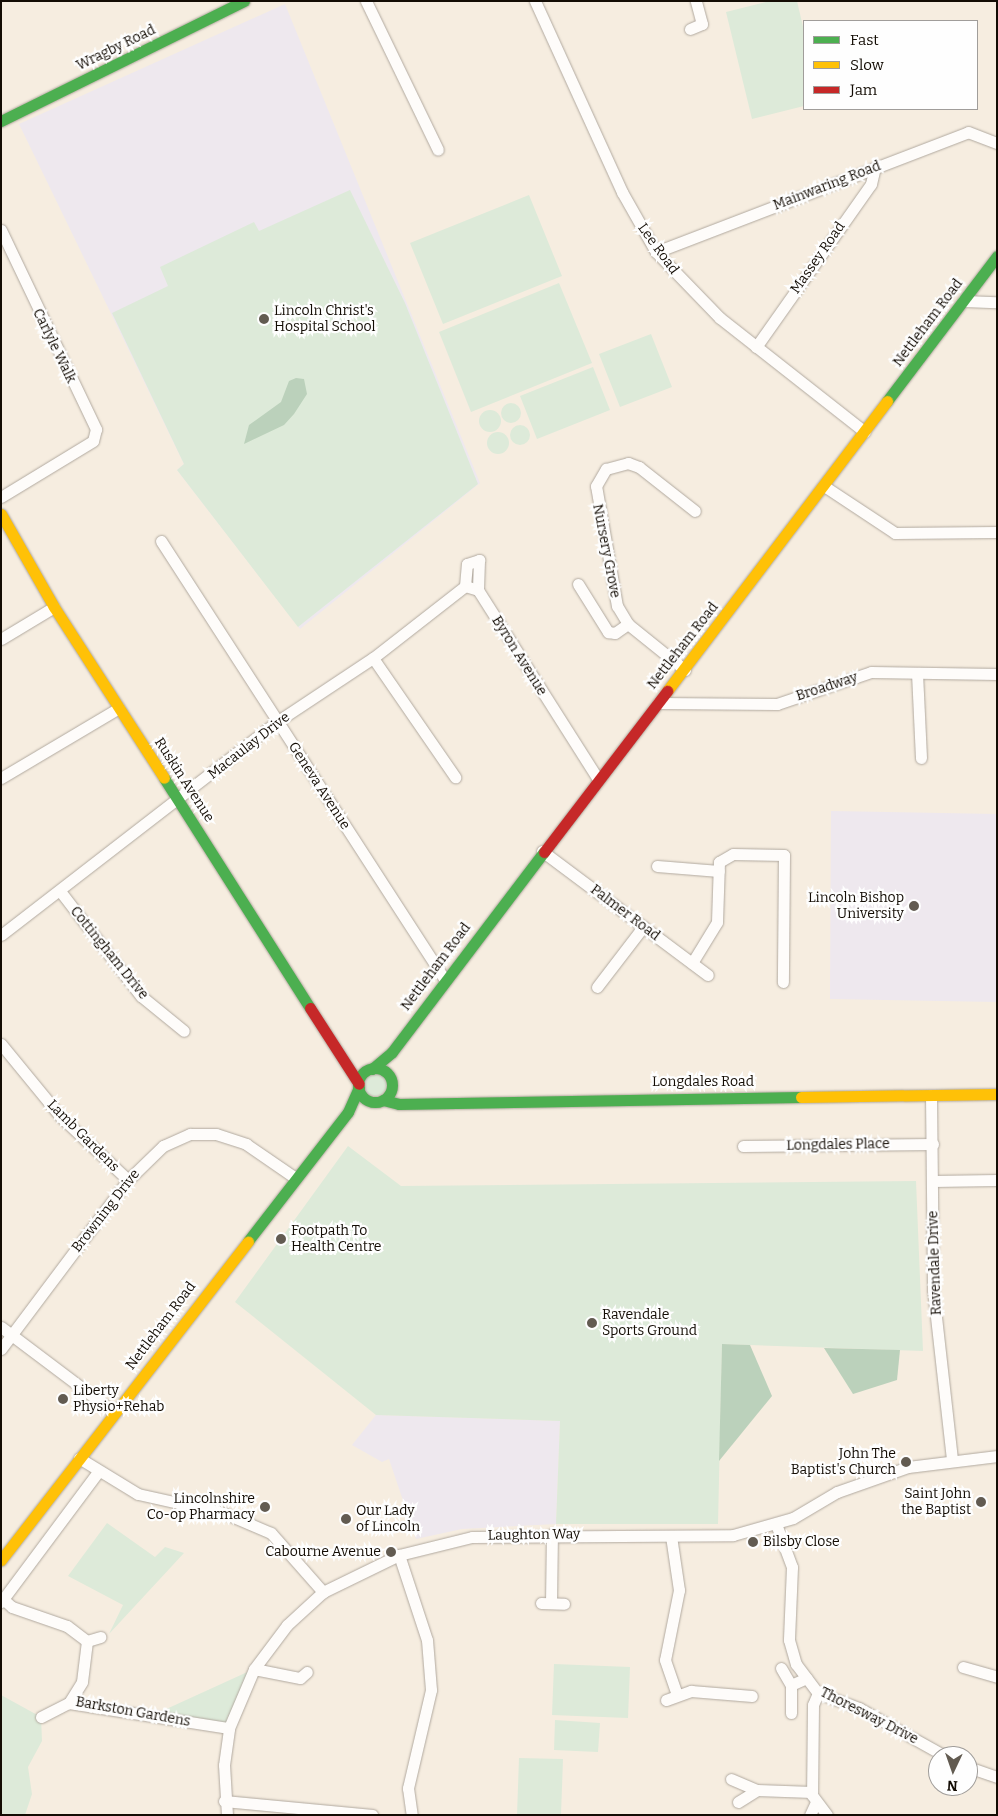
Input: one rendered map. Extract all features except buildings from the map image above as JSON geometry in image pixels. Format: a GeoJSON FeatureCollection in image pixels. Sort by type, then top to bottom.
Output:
{"type":"FeatureCollection","features":[{"type":"Feature","properties":{"kind":"main road","name":"Wragby Road"},"geometry":{"type":"LineString","coordinates":[[1,121],[244,1]]}},
{"type":"Feature","properties":{"kind":"main road","name":"Nettleham Road"},"geometry":{"type":"LineString","coordinates":[[1,1560],[294,1177],[348,1112],[359,1086],[371,1069],[392,1052],[542,851],[685,670],[997,256]]}},
{"type":"Feature","properties":{"kind":"main road","name":"Ruskin Avenue"},"geometry":{"type":"LineString","coordinates":[[1,514],[54,607],[347,1060],[359,1086],[378,1101]]}},
{"type":"Feature","properties":{"kind":"main road"},"geometry":{"type":"LineString","coordinates":[[378,1101],[391,1080],[392,1052]]}},
{"type":"Feature","properties":{"kind":"main road"},"geometry":{"type":"LineString","coordinates":[[347,1060],[371,1069],[391,1080],[410,1100]]}},
{"type":"Feature","properties":{"kind":"main road","name":"Longdales Road"},"geometry":{"type":"LineString","coordinates":[[378,1101],[399,1104],[410,1100],[997,1094]]}},
{"type":"Feature","properties":{"kind":"main road","name":"Nettleham Road"},"geometry":{"type":"LineString","coordinates":[[348,1112],[378,1101]]}},
{"type":"Feature","properties":{"kind":"street"},"geometry":{"type":"LineString","coordinates":[[366,1],[438,150]]}},
{"type":"Feature","properties":{"kind":"street","name":"Lee Road"},"geometry":{"type":"LineString","coordinates":[[535,1],[622,192],[656,252],[702,302],[756,347],[865,432]]}},
{"type":"Feature","properties":{"kind":"street"},"geometry":{"type":"LineString","coordinates":[[690,29],[702,24],[696,1]]}},
{"type":"Feature","properties":{"kind":"street","name":"Mainwaring Road"},"geometry":{"type":"LineString","coordinates":[[656,252],[968,132],[997,143]]}},
{"type":"Feature","properties":{"kind":"street","name":"Massey Road"},"geometry":{"type":"LineString","coordinates":[[756,347],[871,184],[875,167]]}},
{"type":"Feature","properties":{"kind":"street","name":"Carlyle Walk"},"geometry":{"type":"LineString","coordinates":[[1,230],[96,429],[93,440],[1,497]]}},
{"type":"Feature","properties":{"kind":"street"},"geometry":{"type":"LineString","coordinates":[[963,301],[997,302]]}},
{"type":"Feature","properties":{"kind":"street","name":"Nursery Grove"},"geometry":{"type":"LineString","coordinates":[[685,670],[628,624],[609,577],[596,495],[600,477],[606,469],[628,463],[639,467],[682,508],[695,511]]}},
{"type":"Feature","properties":{"kind":"street"},"geometry":{"type":"LineString","coordinates":[[824,486],[895,533],[997,532]]}},
{"type":"Feature","properties":{"kind":"street","name":"Geneva Avenue"},"geometry":{"type":"LineString","coordinates":[[161,541],[445,980]]}},
{"type":"Feature","properties":{"kind":"street"},"geometry":{"type":"LineString","coordinates":[[479,560],[478,590],[465,586],[467,564],[479,560]]}},
{"type":"Feature","properties":{"kind":"street"},"geometry":{"type":"LineString","coordinates":[[578,584],[608,632],[615,633],[628,624]]}},
{"type":"Feature","properties":{"kind":"street","name":"Macaulay Drive"},"geometry":{"type":"LineString","coordinates":[[1,935],[181,801],[278,721],[373,658],[465,586]]}},
{"type":"Feature","properties":{"kind":"street","name":"Byron Avenue"},"geometry":{"type":"LineString","coordinates":[[478,590],[598,779]]}},
{"type":"Feature","properties":{"kind":"street"},"geometry":{"type":"LineString","coordinates":[[1,638],[54,607]]}},
{"type":"Feature","properties":{"kind":"street"},"geometry":{"type":"LineString","coordinates":[[373,658],[454,777]]}},
{"type":"Feature","properties":{"kind":"street","name":"Broadway"},"geometry":{"type":"LineString","coordinates":[[658,703],[777,704],[871,672],[997,674]]}},
{"type":"Feature","properties":{"kind":"street"},"geometry":{"type":"LineString","coordinates":[[917,673],[921,758]]}},
{"type":"Feature","properties":{"kind":"street"},"geometry":{"type":"LineString","coordinates":[[1,778],[119,708]]}},
{"type":"Feature","properties":{"kind":"street","name":"Palmer Road"},"geometry":{"type":"LineString","coordinates":[[542,851],[708,974]]}},
{"type":"Feature","properties":{"kind":"street"},"geometry":{"type":"LineString","coordinates":[[692,963],[717,922],[720,862],[733,854],[784,855],[783,982]]}},
{"type":"Feature","properties":{"kind":"street"},"geometry":{"type":"LineString","coordinates":[[657,866],[719,871]]}},
{"type":"Feature","properties":{"kind":"street","name":"Cottingham Drive"},"geometry":{"type":"LineString","coordinates":[[60,891],[141,996],[184,1030]]}},
{"type":"Feature","properties":{"kind":"street"},"geometry":{"type":"LineString","coordinates":[[597,987],[643,927]]}},
{"type":"Feature","properties":{"kind":"street","name":"Lamb Gardens"},"geometry":{"type":"LineString","coordinates":[[1,1044],[62,1117],[128,1180]]}},
{"type":"Feature","properties":{"kind":"street","name":"Ravendale Drive"},"geometry":{"type":"LineString","coordinates":[[931,1096],[933,1144],[933,1290],[952,1460]]}},
{"type":"Feature","properties":{"kind":"street","name":"Browning Drive"},"geometry":{"type":"LineString","coordinates":[[1,1348],[128,1180],[162,1146],[203,1133],[246,1144],[294,1177]]}},
{"type":"Feature","properties":{"kind":"street","name":"Longdales Place"},"geometry":{"type":"LineString","coordinates":[[743,1146],[933,1144]]}},
{"type":"Feature","properties":{"kind":"street"},"geometry":{"type":"LineString","coordinates":[[933,1181],[997,1180]]}},
{"type":"Feature","properties":{"kind":"street"},"geometry":{"type":"LineString","coordinates":[[1,1326],[114,1412]]}},
{"type":"Feature","properties":{"kind":"street","name":"Laughton Way"},"geometry":{"type":"LineString","coordinates":[[226,1815],[224,1801],[229,1728],[254,1668],[287,1624],[323,1592],[400,1555],[472,1536],[552,1534],[733,1535],[776,1524],[876,1477],[952,1460],[997,1456]]}},
{"type":"Feature","properties":{"kind":"street"},"geometry":{"type":"LineString","coordinates":[[79,1458],[98,1472],[138,1494],[224,1513],[271,1533],[323,1592]]}},
{"type":"Feature","properties":{"kind":"street"},"geometry":{"type":"LineString","coordinates":[[98,1472],[2,1600],[12,1607],[67,1626],[87,1642],[100,1637]]}},
{"type":"Feature","properties":{"kind":"street","name":"Thoresway Drive"},"geometry":{"type":"LineString","coordinates":[[776,1524],[792,1567],[789,1640],[796,1664],[818,1693],[859,1708],[928,1747]]}},
{"type":"Feature","properties":{"kind":"street"},"geometry":{"type":"LineString","coordinates":[[552,1534],[546,1603],[564,1604]]}},
{"type":"Feature","properties":{"kind":"street"},"geometry":{"type":"LineString","coordinates":[[671,1536],[679,1590],[674,1629],[664,1647],[672,1697],[705,1691],[739,1699],[752,1696]]}},
{"type":"Feature","properties":{"kind":"street"},"geometry":{"type":"LineString","coordinates":[[400,1555],[427,1640],[431,1690],[408,1788],[412,1815]]}},
{"type":"Feature","properties":{"kind":"street","name":"Barkston Gardens"},"geometry":{"type":"LineString","coordinates":[[87,1642],[82,1682],[70,1703],[229,1728]]}},
{"type":"Feature","properties":{"kind":"street"},"geometry":{"type":"LineString","coordinates":[[963,1667],[997,1677]]}},
{"type":"Feature","properties":{"kind":"street"},"geometry":{"type":"LineString","coordinates":[[254,1668],[303,1679]]}},
{"type":"Feature","properties":{"kind":"street"},"geometry":{"type":"LineString","coordinates":[[781,1668],[791,1685],[791,1713]]}},
{"type":"Feature","properties":{"kind":"street"},"geometry":{"type":"LineString","coordinates":[[791,1685],[807,1678]]}},
{"type":"Feature","properties":{"kind":"street"},"geometry":{"type":"LineString","coordinates":[[810,1815],[814,1797],[813,1705],[818,1693]]}},
{"type":"Feature","properties":{"kind":"street"},"geometry":{"type":"LineString","coordinates":[[41,1717],[70,1703]]}},
{"type":"Feature","properties":{"kind":"street"},"geometry":{"type":"LineString","coordinates":[[978,1770],[997,1777]]}},
{"type":"Feature","properties":{"kind":"street"},"geometry":{"type":"LineString","coordinates":[[731,1779],[757,1790],[814,1797],[827,1815]]}},
{"type":"Feature","properties":{"kind":"street"},"geometry":{"type":"LineString","coordinates":[[738,1802],[757,1790]]}},
{"type":"Feature","properties":{"kind":"street"},"geometry":{"type":"LineString","coordinates":[[224,1801],[372,1815]]}},
{"type":"Feature","properties":{"kind":"shaded area","name":"Lincoln Christ's Hospital School"},"geometry":{"type":"Polygon","coordinates":[[[285,4],[480,483],[300,629],[177,470],[184,464],[19,124],[285,4]]]}},
{"type":"Feature","properties":{"kind":"shaded area","name":"Lincoln Bishop University"},"geometry":{"type":"Polygon","coordinates":[[[831,811],[997,814],[997,1002],[830,999],[831,811]]]}},
{"type":"Feature","properties":{"kind":"shaded area"},"geometry":{"type":"Polygon","coordinates":[[[376,1415],[560,1421],[556,1524],[462,1529],[416,1539],[389,1459],[382,1462],[352,1445],[376,1415]]]}},
{"type":"Feature","properties":{"kind":"green space"},"geometry":{"type":"Polygon","coordinates":[[[770,1],[797,1],[803,27],[803,106],[752,119],[726,12],[770,1]]]}},
{"type":"Feature","properties":{"kind":"green space","name":"Lincoln Christ's Hospital School"},"geometry":{"type":"Polygon","coordinates":[[[350,190],[405,303],[478,484],[298,627],[177,470],[184,464],[112,313],[168,286],[160,267],[254,222],[259,231],[350,190]]]}},
{"type":"Feature","properties":{"kind":"green space"},"geometry":{"type":"Polygon","coordinates":[[[529,195],[562,276],[443,324],[410,243],[529,195]]]}},
{"type":"Feature","properties":{"kind":"green space"},"geometry":{"type":"Polygon","coordinates":[[[559,283],[592,363],[471,412],[439,332],[559,283]]]}},
{"type":"Feature","properties":{"kind":"green space"},"geometry":{"type":"Polygon","coordinates":[[[651,334],[672,387],[620,407],[599,354],[651,334]]]}},
{"type":"Feature","properties":{"kind":"green space"},"geometry":{"type":"Polygon","coordinates":[[[593,367],[610,410],[537,439],[520,396],[593,367]]]}},
{"type":"Feature","properties":{"kind":"green space"},"geometry":{"type":"Polygon","coordinates":[[[296,378],[304,379],[307,394],[294,414],[284,425],[244,444],[249,425],[281,402],[289,381],[296,378]]]}},
{"type":"Feature","properties":{"kind":"green space"},"geometry":{"type":"Polygon","coordinates":[[[507,403],[515,403],[521,409],[521,417],[515,423],[507,423],[501,417],[501,409],[507,403]]]}},
{"type":"Feature","properties":{"kind":"green space"},"geometry":{"type":"Polygon","coordinates":[[[490,410],[500,417],[501,421],[494,431],[490,432],[480,425],[479,421],[486,411],[490,410]]]}},
{"type":"Feature","properties":{"kind":"green space"},"geometry":{"type":"Polygon","coordinates":[[[516,425],[524,425],[530,431],[530,439],[524,445],[516,445],[510,439],[510,431],[516,425]]]}},
{"type":"Feature","properties":{"kind":"green space"},"geometry":{"type":"Polygon","coordinates":[[[498,432],[506,435],[509,443],[506,451],[498,454],[490,451],[487,443],[490,435],[498,432]]]}},
{"type":"Feature","properties":{"kind":"green space"},"geometry":{"type":"Polygon","coordinates":[[[375,1074],[383,1077],[386,1085],[383,1093],[375,1096],[367,1093],[364,1085],[367,1077],[375,1074]]]}},
{"type":"Feature","properties":{"kind":"green space","name":"Ravendale Sports Ground"},"geometry":{"type":"Polygon","coordinates":[[[348,1146],[401,1186],[916,1181],[923,1351],[722,1344],[718,1524],[556,1524],[560,1421],[376,1415],[235,1302],[348,1146]]]}},
{"type":"Feature","properties":{"kind":"green space"},"geometry":{"type":"Polygon","coordinates":[[[722,1344],[750,1345],[772,1396],[719,1461],[722,1344]]]}},
{"type":"Feature","properties":{"kind":"green space"},"geometry":{"type":"Polygon","coordinates":[[[824,1348],[900,1350],[897,1380],[853,1394],[824,1348]]]}},
{"type":"Feature","properties":{"kind":"green space"},"geometry":{"type":"Polygon","coordinates":[[[107,1523],[155,1557],[165,1547],[184,1553],[109,1634],[123,1605],[68,1576],[107,1523]]]}},
{"type":"Feature","properties":{"kind":"green space"},"geometry":{"type":"Polygon","coordinates":[[[554,1664],[630,1667],[628,1718],[552,1715],[554,1664]]]}},
{"type":"Feature","properties":{"kind":"green space"},"geometry":{"type":"Polygon","coordinates":[[[254,1669],[229,1728],[151,1716],[254,1669]]]}},
{"type":"Feature","properties":{"kind":"green space"},"geometry":{"type":"Polygon","coordinates":[[[1,1695],[41,1717],[42,1741],[28,1767],[32,1794],[25,1815],[1,1815],[1,1695]]]}},
{"type":"Feature","properties":{"kind":"green space"},"geometry":{"type":"Polygon","coordinates":[[[555,1720],[600,1723],[598,1752],[554,1750],[555,1720]]]}},
{"type":"Feature","properties":{"kind":"green space"},"geometry":{"type":"Polygon","coordinates":[[[519,1758],[563,1759],[561,1815],[517,1815],[519,1758]]]}},
{"type":"Feature","properties":{"kind":"traffic: fast"},"geometry":{"type":"LineString","coordinates":[[1,121],[244,1]]}},
{"type":"Feature","properties":{"kind":"traffic: fast"},"geometry":{"type":"LineString","coordinates":[[887,401],[997,256]]}},
{"type":"Feature","properties":{"kind":"traffic: fast"},"geometry":{"type":"LineString","coordinates":[[164,778],[310,1008]]}},
{"type":"Feature","properties":{"kind":"traffic: fast"},"geometry":{"type":"LineString","coordinates":[[372,1069],[392,1052],[544,852]]}},
{"type":"Feature","properties":{"kind":"traffic: fast"},"geometry":{"type":"LineString","coordinates":[[375,1068],[387,1073],[392,1085],[387,1097],[375,1102],[363,1097],[358,1085],[363,1073],[375,1068]]}},
{"type":"Feature","properties":{"kind":"traffic: fast"},"geometry":{"type":"LineString","coordinates":[[248,1241],[348,1112],[359,1087]]}},
{"type":"Feature","properties":{"kind":"traffic: fast"},"geometry":{"type":"LineString","coordinates":[[383,1100],[399,1104],[801,1097]]}},
{"type":"Feature","properties":{"kind":"traffic: slow"},"geometry":{"type":"LineString","coordinates":[[667,691],[887,401]]}},
{"type":"Feature","properties":{"kind":"traffic: slow"},"geometry":{"type":"LineString","coordinates":[[1,514],[54,607],[164,778]]}},
{"type":"Feature","properties":{"kind":"traffic: slow"},"geometry":{"type":"LineString","coordinates":[[801,1097],[997,1094]]}},
{"type":"Feature","properties":{"kind":"traffic: slow"},"geometry":{"type":"LineString","coordinates":[[1,1560],[248,1241]]}},
{"type":"Feature","properties":{"kind":"traffic: jam"},"geometry":{"type":"LineString","coordinates":[[544,852],[667,691]]}},
{"type":"Feature","properties":{"kind":"traffic: jam"},"geometry":{"type":"LineString","coordinates":[[310,1008],[359,1084]]}},
{"type":"Feature","properties":{"kind":"place","name":"Lincoln Christ's Hospital School"},"geometry":{"type":"Point","coordinates":[264,319]}},
{"type":"Feature","properties":{"kind":"place","name":"Lincoln Bishop University"},"geometry":{"type":"Point","coordinates":[914,906]}},
{"type":"Feature","properties":{"kind":"place","name":"Footpath To Health Centre"},"geometry":{"type":"Point","coordinates":[281,1239]}},
{"type":"Feature","properties":{"kind":"place","name":"Ravendale Sports Ground"},"geometry":{"type":"Point","coordinates":[592,1323]}},
{"type":"Feature","properties":{"kind":"place","name":"Liberty Physio+Rehab"},"geometry":{"type":"Point","coordinates":[63,1399]}},
{"type":"Feature","properties":{"kind":"place","name":"John The Baptist's Church"},"geometry":{"type":"Point","coordinates":[906,1462]}},
{"type":"Feature","properties":{"kind":"place","name":"Saint John the Baptist"},"geometry":{"type":"Point","coordinates":[981,1502]}},
{"type":"Feature","properties":{"kind":"place","name":"Lincolnshire Co-op Pharmacy"},"geometry":{"type":"Point","coordinates":[265,1507]}},
{"type":"Feature","properties":{"kind":"place","name":"Our Lady of Lincoln"},"geometry":{"type":"Point","coordinates":[346,1519]}},
{"type":"Feature","properties":{"kind":"place","name":"Bilsby Close"},"geometry":{"type":"Point","coordinates":[753,1542]}},
{"type":"Feature","properties":{"kind":"place","name":"Cabourne Avenue"},"geometry":{"type":"Point","coordinates":[391,1552]}}]}
